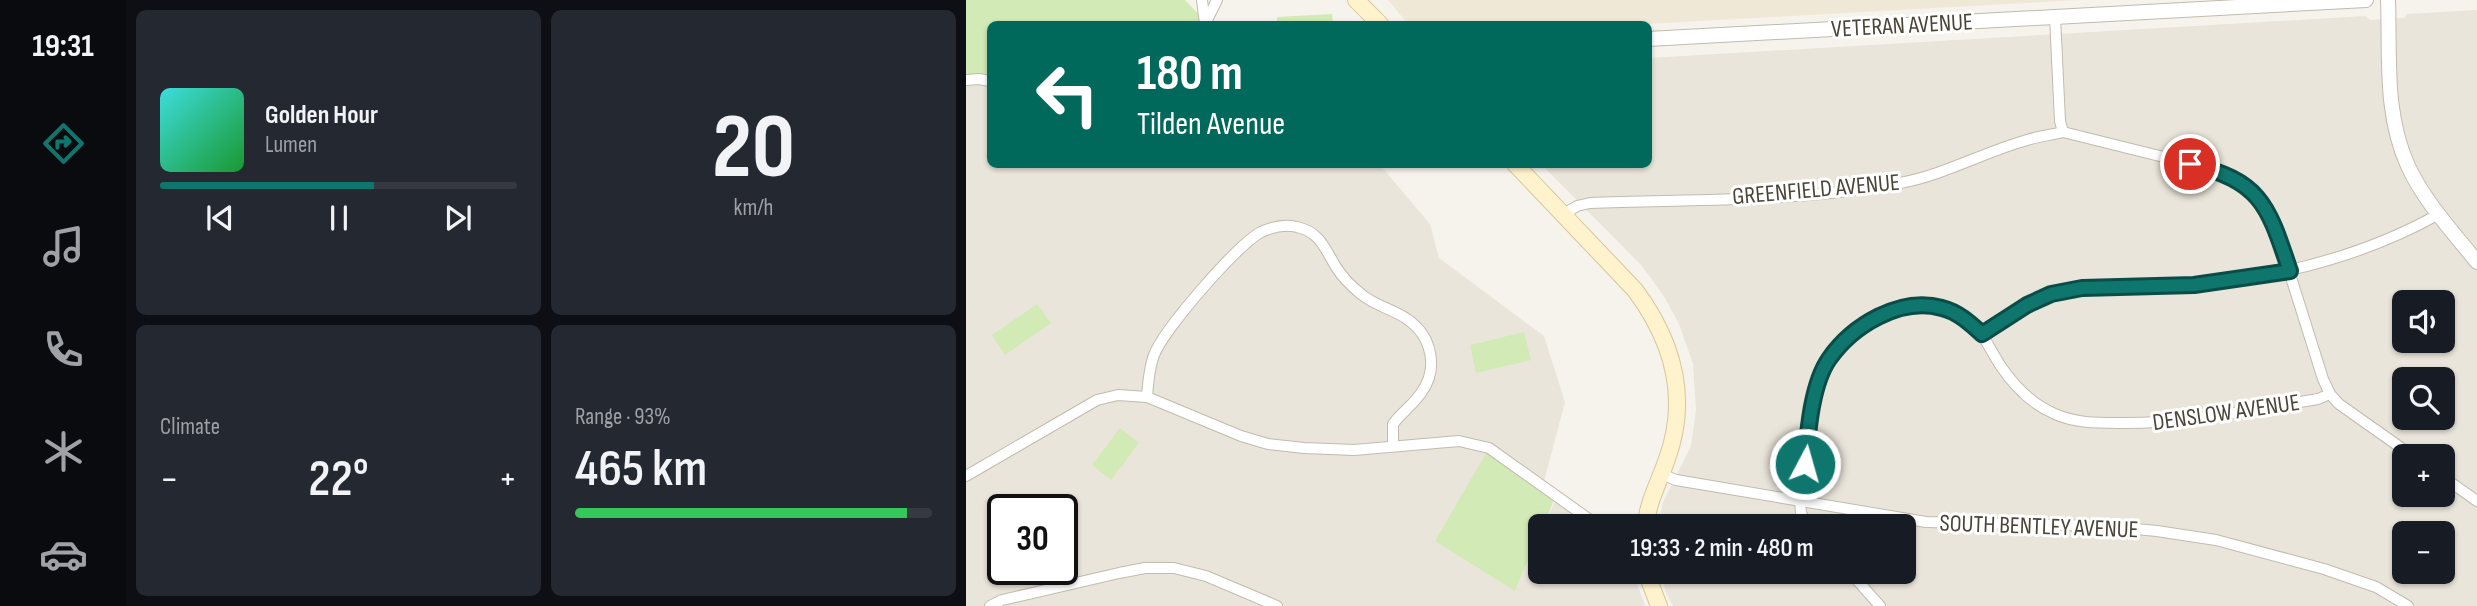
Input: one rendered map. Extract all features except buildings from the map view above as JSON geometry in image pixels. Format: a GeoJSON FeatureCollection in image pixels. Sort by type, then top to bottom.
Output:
{"type":"FeatureCollection","features":[{"type":"Feature","properties":{"kind":"main road"},"geometry":{"type":"LineString","coordinates":[[1356,0],[1377,21]]}},
{"type":"Feature","properties":{"kind":"main road"},"geometry":{"type":"LineString","coordinates":[[1519,168],[1635,290],[1650,310],[1667,345],[1673,364],[1677,402],[1672,442],[1653,494],[1649,514]]}},
{"type":"Feature","properties":{"kind":"main road"},"geometry":{"type":"LineString","coordinates":[[1650,584],[1658,606]]}},
{"type":"Feature","properties":{"kind":"street"},"geometry":{"type":"LineString","coordinates":[[1202,0],[1205,21]]}},
{"type":"Feature","properties":{"kind":"street"},"geometry":{"type":"LineString","coordinates":[[1206,21],[1217,0]]}},
{"type":"Feature","properties":{"kind":"street","name":"VETERAN AVENUE"},"geometry":{"type":"LineString","coordinates":[[1652,39],[2366,0]]}},
{"type":"Feature","properties":{"kind":"street"},"geometry":{"type":"LineString","coordinates":[[2388,0],[2391,95],[2397,137],[2407,165],[2419,187],[2477,262]]}},
{"type":"Feature","properties":{"kind":"street"},"geometry":{"type":"LineString","coordinates":[[2055,17],[2060,121],[2063,132],[2216,170],[2237,180],[2255,195],[2272,217],[2330,394],[2339,404],[2396,444]]}},
{"type":"Feature","properties":{"kind":"street"},"geometry":{"type":"LineString","coordinates":[[966,80],[987,80]]}},
{"type":"Feature","properties":{"kind":"street","name":"GREENFIELD AVENUE"},"geometry":{"type":"LineString","coordinates":[[1564,215],[1577,206],[1590,203],[1759,197],[1901,183],[1935,174],[2026,140],[2063,132]]}},
{"type":"Feature","properties":{"kind":"street"},"geometry":{"type":"LineString","coordinates":[[1982,334],[2027,305],[2051,294],[2082,288],[2194,285],[2290,271],[2360,251],[2439,214]]}},
{"type":"Feature","properties":{"kind":"street"},"geometry":{"type":"LineString","coordinates":[[1147,397],[1155,353],[1195,295],[1260,233],[1279,226],[1296,227],[1311,232],[1324,242],[1350,285],[1368,301],[1407,319],[1423,334],[1429,346],[1432,365],[1429,381],[1421,395],[1393,424],[1393,445]]}},
{"type":"Feature","properties":{"kind":"street","name":"DENSLOW AVENUE"},"geometry":{"type":"LineString","coordinates":[[1800,501],[1810,417],[1816,391],[1828,360],[1866,323],[1889,312],[1917,306],[1941,307],[1965,318],[1982,334],[2011,381],[2031,401],[2056,415],[2081,422],[2150,424],[2198,420],[2318,399],[2330,394]]}},
{"type":"Feature","properties":{"kind":"street"},"geometry":{"type":"LineString","coordinates":[[966,476],[1097,400],[1118,395],[1147,397],[1241,436],[1268,444],[1354,450],[1459,441],[1489,448],[1582,514]]}},
{"type":"Feature","properties":{"kind":"street","name":"SOUTH BENTLEY AVENUE"},"geometry":{"type":"LineString","coordinates":[[1661,474],[1676,480],[1926,522],[2104,526],[2216,540],[2363,582],[2408,606]]}},
{"type":"Feature","properties":{"kind":"street"},"geometry":{"type":"LineString","coordinates":[[2455,485],[2477,501]]}},
{"type":"Feature","properties":{"kind":"street"},"geometry":{"type":"LineString","coordinates":[[1800,501],[1802,514]]}},
{"type":"Feature","properties":{"kind":"street"},"geometry":{"type":"LineString","coordinates":[[990,606],[1002,600],[1119,573],[1145,568],[1174,568],[1206,576],[1277,606]]}},
{"type":"Feature","properties":{"kind":"street"},"geometry":{"type":"LineString","coordinates":[[1861,584],[1880,606]]}},
{"type":"Feature","properties":{"kind":"shaded area"},"geometry":{"type":"Polygon","coordinates":[[[1388,0],[2078,0],[1652,24],[1652,21],[1406,21],[1388,0]]]}},
{"type":"Feature","properties":{"kind":"shaded area"},"geometry":{"type":"Polygon","coordinates":[[[2477,10],[2477,606],[1673,606],[1664,584],[1916,584],[1916,514],[1661,514],[1663,502],[1691,446],[1696,410],[1693,364],[1679,324],[1665,298],[1642,266],[1545,168],[1652,168],[1652,58],[2366,16],[2370,20],[2404,18],[2407,14],[2477,10]]]}},
{"type":"Feature","properties":{"kind":"shaded area"},"geometry":{"type":"Polygon","coordinates":[[[966,80],[987,81],[987,168],[1383,168],[1430,224],[1439,258],[1544,336],[1565,402],[1535,514],[1528,514],[1528,542],[1515,591],[1528,561],[1528,584],[1637,584],[1645,606],[966,606],[966,80]]]}},
{"type":"Feature","properties":{"kind":"shaded area"},"geometry":{"type":"Polygon","coordinates":[[[1555,501],[1572,514],[1549,514],[1555,501]]]}},
{"type":"Feature","properties":{"kind":"green space"},"geometry":{"type":"Polygon","coordinates":[[[966,0],[1185,0],[1205,21],[987,21],[987,81],[966,80],[966,0]]]}},
{"type":"Feature","properties":{"kind":"green space"},"geometry":{"type":"Polygon","coordinates":[[[1332,14],[1333,21],[1277,21],[1277,17],[1332,14]]]}},
{"type":"Feature","properties":{"kind":"green space"},"geometry":{"type":"Polygon","coordinates":[[[1037,304],[1051,323],[1005,355],[992,335],[1037,304]]]}},
{"type":"Feature","properties":{"kind":"green space"},"geometry":{"type":"Polygon","coordinates":[[[1524,332],[1531,360],[1476,373],[1470,345],[1524,332]]]}},
{"type":"Feature","properties":{"kind":"green space"},"geometry":{"type":"Polygon","coordinates":[[[1120,428],[1139,443],[1111,480],[1092,465],[1120,428]]]}},
{"type":"Feature","properties":{"kind":"green space"},"geometry":{"type":"Polygon","coordinates":[[[1489,448],[1556,495],[1548,514],[1528,514],[1528,561],[1515,591],[1435,541],[1489,448]]]}},
{"type":"Feature","properties":{"kind":"route"},"geometry":{"type":"LineString","coordinates":[[1805,464],[1810,417],[1816,391],[1828,360],[1866,323],[1889,312],[1917,306],[1941,307],[1965,318],[1982,334],[2027,305],[2051,294],[2082,288],[2194,285],[2290,271],[2272,217],[2255,195],[2237,180],[2216,170],[2190,164]]}}]}
